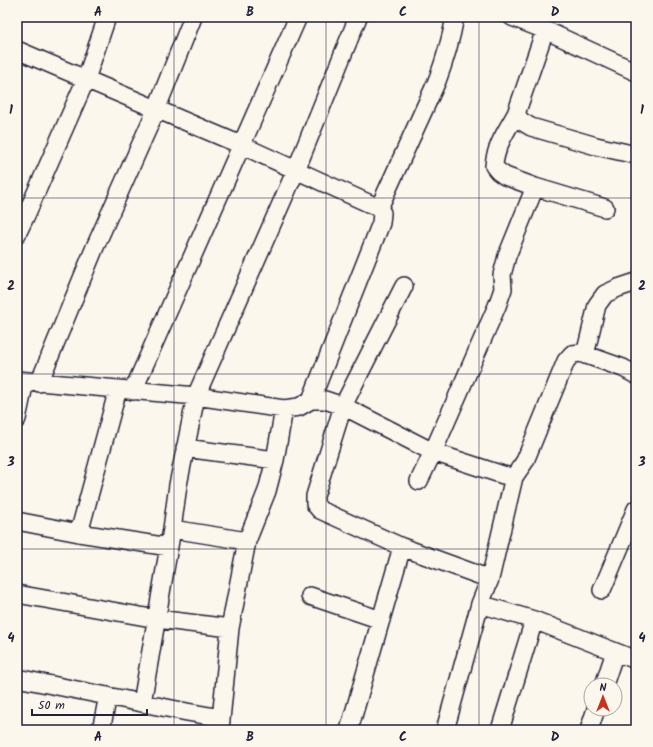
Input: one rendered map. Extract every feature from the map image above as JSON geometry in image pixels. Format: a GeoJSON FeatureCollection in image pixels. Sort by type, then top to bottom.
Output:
{"type":"FeatureCollection","features":[{"type":"Feature","properties":{"kind":"street"},"geometry":{"type":"LineString","coordinates":[[17,234],[86,79],[107,17]]}},
{"type":"Feature","properties":{"kind":"street"},"geometry":{"type":"LineString","coordinates":[[17,419],[27,381],[95,247],[156,110],[193,17]]}},
{"type":"Feature","properties":{"kind":"street"},"geometry":{"type":"LineString","coordinates":[[79,533],[125,390],[241,145],[298,17]]}},
{"type":"Feature","properties":{"kind":"street"},"geometry":{"type":"LineString","coordinates":[[142,703],[172,529],[178,485],[196,396],[296,170],[358,17]]}},
{"type":"Feature","properties":{"kind":"street"},"geometry":{"type":"LineString","coordinates":[[379,208],[444,64],[455,17]]}},
{"type":"Feature","properties":{"kind":"street"},"geometry":{"type":"LineString","coordinates":[[512,17],[538,24],[636,72]]}},
{"type":"Feature","properties":{"kind":"street"},"geometry":{"type":"LineString","coordinates":[[538,24],[516,114],[497,150],[494,166],[505,176],[535,187],[605,208]]}},
{"type":"Feature","properties":{"kind":"street"},"geometry":{"type":"LineString","coordinates":[[17,50],[241,145],[379,208],[382,213],[381,222],[311,400]]}},
{"type":"Feature","properties":{"kind":"street"},"geometry":{"type":"LineString","coordinates":[[516,114],[521,121],[531,127],[636,156]]}},
{"type":"Feature","properties":{"kind":"street"},"geometry":{"type":"LineString","coordinates":[[419,481],[497,306],[502,289],[502,275],[507,256],[535,187]]}},
{"type":"Feature","properties":{"kind":"street"},"geometry":{"type":"LineString","coordinates":[[585,355],[597,305],[605,294],[636,282]]}},
{"type":"Feature","properties":{"kind":"street"},"geometry":{"type":"LineString","coordinates":[[404,286],[343,406],[315,496],[315,504],[320,510],[402,547],[490,579]]}},
{"type":"Feature","properties":{"kind":"street"},"geometry":{"type":"LineString","coordinates":[[445,730],[480,604],[490,579],[514,477],[525,461],[566,361],[572,354],[581,353],[623,368],[636,375]]}},
{"type":"Feature","properties":{"kind":"street"},"geometry":{"type":"LineString","coordinates":[[27,381],[196,396],[284,409],[299,407],[311,400],[325,400],[343,406],[433,452],[503,475],[514,477]]}},
{"type":"Feature","properties":{"kind":"street"},"geometry":{"type":"LineString","coordinates":[[17,678],[187,712],[220,724],[230,628],[247,541],[267,491],[275,460],[284,409]]}},
{"type":"Feature","properties":{"kind":"street"},"geometry":{"type":"LineString","coordinates":[[185,448],[275,460]]}},
{"type":"Feature","properties":{"kind":"street"},"geometry":{"type":"LineString","coordinates":[[602,590],[636,509]]}},
{"type":"Feature","properties":{"kind":"street"},"geometry":{"type":"LineString","coordinates":[[17,521],[79,533],[169,547]]}},
{"type":"Feature","properties":{"kind":"street"},"geometry":{"type":"LineString","coordinates":[[172,529],[247,541]]}},
{"type":"Feature","properties":{"kind":"street"},"geometry":{"type":"LineString","coordinates":[[348,730],[402,547]]}},
{"type":"Feature","properties":{"kind":"street"},"geometry":{"type":"LineString","coordinates":[[17,594],[157,619],[230,628]]}},
{"type":"Feature","properties":{"kind":"street"},"geometry":{"type":"LineString","coordinates":[[310,596],[381,620]]}},
{"type":"Feature","properties":{"kind":"street"},"geometry":{"type":"LineString","coordinates":[[480,604],[534,620],[636,660]]}},
{"type":"Feature","properties":{"kind":"street"},"geometry":{"type":"LineString","coordinates":[[500,730],[534,620]]}},
{"type":"Feature","properties":{"kind":"street"},"geometry":{"type":"LineString","coordinates":[[607,677],[615,652]]}},
{"type":"Feature","properties":{"kind":"street"},"geometry":{"type":"LineString","coordinates":[[101,730],[108,696]]}},
{"type":"Feature","properties":{"kind":"street"},"geometry":{"type":"LineString","coordinates":[[589,730],[593,717]]}}]}
